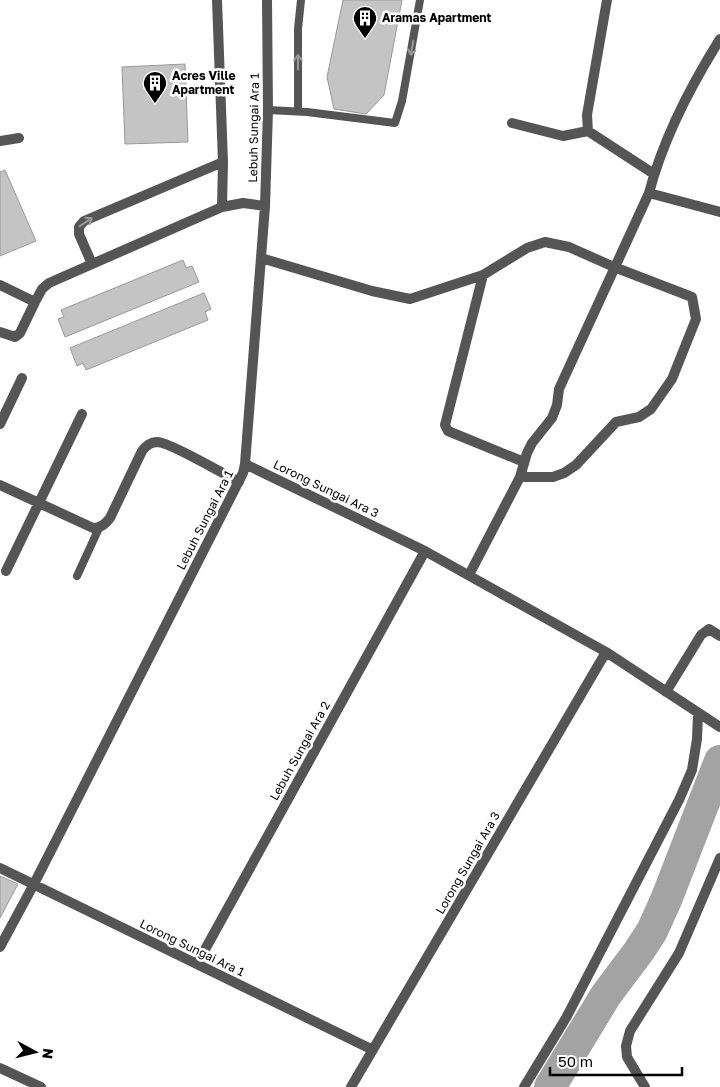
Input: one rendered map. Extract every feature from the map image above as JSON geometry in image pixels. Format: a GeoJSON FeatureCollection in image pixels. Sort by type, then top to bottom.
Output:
{"type":"FeatureCollection","features":[{"type":"Feature","properties":{"kind":"street"},"geometry":{"type":"LineString","coordinates":[[217,0],[223,162],[222,207]]}},
{"type":"Feature","properties":{"kind":"street","name":"Lebuh Sungai Ara 1"},"geometry":{"type":"LineString","coordinates":[[0,947],[239,482],[245,464],[265,206],[268,110],[267,0]]}},
{"type":"Feature","properties":{"kind":"street"},"geometry":{"type":"LineString","coordinates":[[588,131],[587,115],[607,0]]}},
{"type":"Feature","properties":{"kind":"street"},"geometry":{"type":"LineString","coordinates":[[469,576],[520,477],[532,443],[552,418],[557,405],[559,388],[648,193],[656,164],[696,77],[720,39]]}},
{"type":"Feature","properties":{"kind":"street"},"geometry":{"type":"LineString","coordinates":[[512,123],[563,136],[588,131],[654,174]]}},
{"type":"Feature","properties":{"kind":"street"},"geometry":{"type":"LineString","coordinates":[[0,141],[19,138]]}},
{"type":"Feature","properties":{"kind":"street"},"geometry":{"type":"LineString","coordinates":[[92,264],[79,234],[79,227],[84,221],[223,162]]}},
{"type":"Feature","properties":{"kind":"street"},"geometry":{"type":"LineString","coordinates":[[648,193],[720,212]]}},
{"type":"Feature","properties":{"kind":"street"},"geometry":{"type":"LineString","coordinates":[[0,332],[15,337],[20,333],[42,289],[49,283],[222,207],[243,204],[265,206]]}},
{"type":"Feature","properties":{"kind":"street"},"geometry":{"type":"LineString","coordinates":[[261,258],[372,291],[410,298],[483,275],[527,248],[545,242],[569,247],[614,268],[692,297],[696,319],[672,380],[647,413],[639,417],[616,422],[608,433],[576,465],[564,473],[552,478],[520,477]]}},
{"type":"Feature","properties":{"kind":"street"},"geometry":{"type":"LineString","coordinates":[[483,275],[444,425],[448,431],[524,462]]}},
{"type":"Feature","properties":{"kind":"street"},"geometry":{"type":"LineString","coordinates":[[0,285],[35,302]]}},
{"type":"Feature","properties":{"kind":"street"},"geometry":{"type":"LineString","coordinates":[[0,424],[22,378]]}},
{"type":"Feature","properties":{"kind":"street"},"geometry":{"type":"LineString","coordinates":[[6,571],[82,414]]}},
{"type":"Feature","properties":{"kind":"street"},"geometry":{"type":"LineString","coordinates":[[0,485],[86,526],[98,528],[110,518],[142,451],[152,443],[167,444],[239,482]]}},
{"type":"Feature","properties":{"kind":"street","name":"Lorong Sungai Ara 3"},"geometry":{"type":"LineString","coordinates":[[245,464],[425,551],[606,652],[720,727]]}},
{"type":"Feature","properties":{"kind":"street","name":"Lebuh Sungai Ara 2"},"geometry":{"type":"LineString","coordinates":[[197,964],[425,551]]}},
{"type":"Feature","properties":{"kind":"street"},"geometry":{"type":"LineString","coordinates":[[666,692],[701,635],[709,629],[720,636]]}},
{"type":"Feature","properties":{"kind":"street","name":"Lorong Sungai Ara 3"},"geometry":{"type":"LineString","coordinates":[[351,1087],[606,652]]}},
{"type":"Feature","properties":{"kind":"street"},"geometry":{"type":"LineString","coordinates":[[524,1087],[566,1018],[679,800],[692,770],[697,739],[698,714]]}},
{"type":"Feature","properties":{"kind":"street"},"geometry":{"type":"LineString","coordinates":[[645,1087],[627,1057],[626,1046],[630,1031],[678,954],[720,858]]}},
{"type":"Feature","properties":{"kind":"street","name":"Lorong Sungai Ara 1"},"geometry":{"type":"LineString","coordinates":[[0,868],[373,1050]]}},
{"type":"Feature","properties":{"kind":"street"},"geometry":{"type":"LineString","coordinates":[[0,1068],[41,1087]]}},
{"type":"Feature","properties":{"kind":"lane"},"geometry":{"type":"LineString","coordinates":[[298,111],[298,29],[301,0]]}},
{"type":"Feature","properties":{"kind":"lane"},"geometry":{"type":"LineString","coordinates":[[268,110],[298,111],[395,123],[402,100],[420,0]]}},
{"type":"Feature","properties":{"kind":"lane"},"geometry":{"type":"LineString","coordinates":[[77,576],[98,528]]}},
{"type":"Feature","properties":{"kind":"building","name":"Aramas Apartment"},"geometry":{"type":"Polygon","coordinates":[[[343,0],[402,0],[384,95],[366,114],[334,109],[327,77],[343,0]]]}},
{"type":"Feature","properties":{"kind":"building","name":"Acres Ville Apartment"},"geometry":{"type":"Polygon","coordinates":[[[185,64],[188,142],[125,144],[122,67],[185,64]]]}},
{"type":"Feature","properties":{"kind":"building"},"geometry":{"type":"Polygon","coordinates":[[[5,170],[36,241],[0,256],[0,172],[5,170]]]}},
{"type":"Feature","properties":{"kind":"building"},"geometry":{"type":"Polygon","coordinates":[[[183,260],[186,268],[192,266],[199,282],[65,337],[58,319],[64,317],[61,310],[183,260]]]}},
{"type":"Feature","properties":{"kind":"building"},"geometry":{"type":"Polygon","coordinates":[[[204,293],[211,309],[205,312],[208,320],[86,370],[83,363],[77,366],[70,348],[204,293]]]}},
{"type":"Feature","properties":{"kind":"building"},"geometry":{"type":"Polygon","coordinates":[[[0,876],[18,884],[0,918],[0,876]]]}},
{"type":"Feature","properties":{"kind":"waterway"},"geometry":{"type":"LineString","coordinates":[[550,1087],[606,995],[652,931],[720,761]]}},
{"type":"Feature","properties":{"kind":"place","name":"Aramas Apartment"},"geometry":{"type":"Point","coordinates":[365,39]}},
{"type":"Feature","properties":{"kind":"place","name":"Acres Ville Apartment"},"geometry":{"type":"Point","coordinates":[155,104]}}]}
